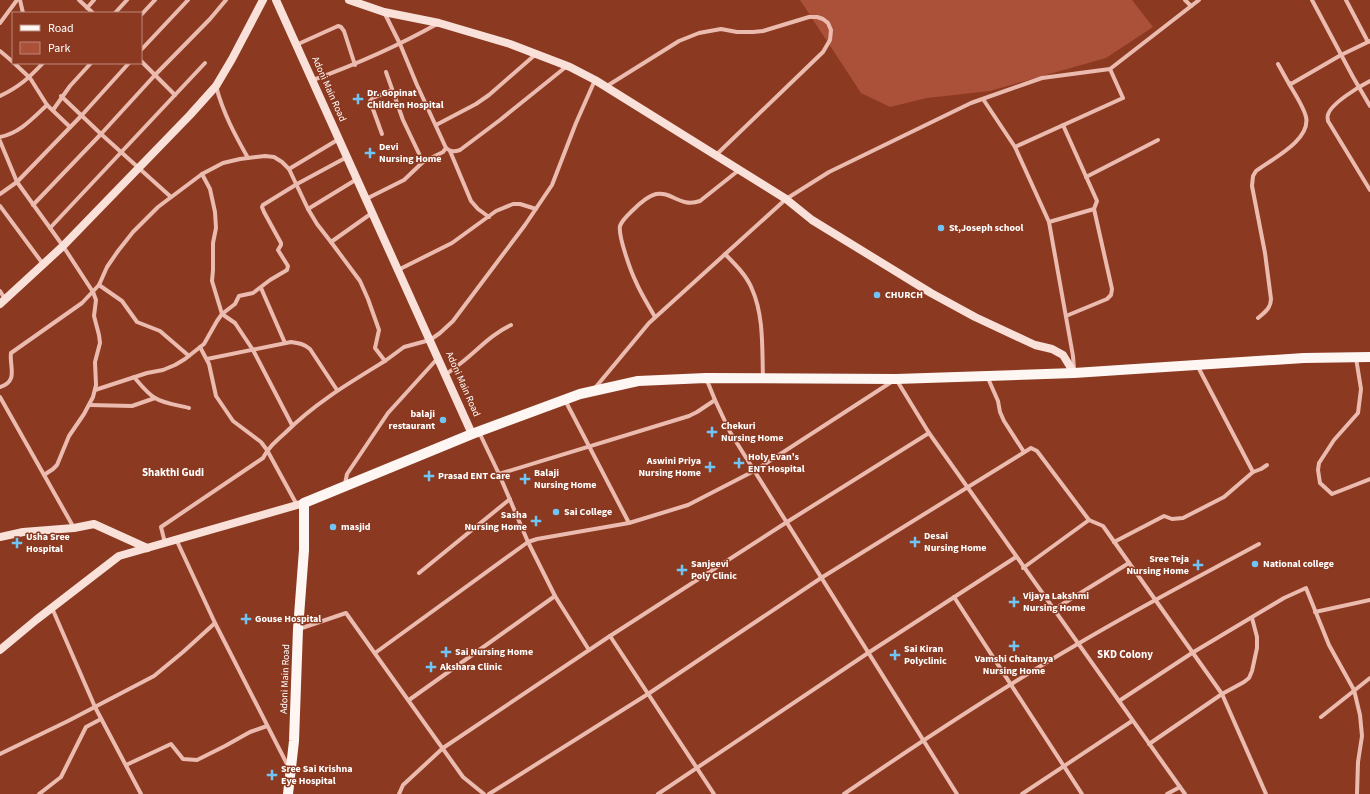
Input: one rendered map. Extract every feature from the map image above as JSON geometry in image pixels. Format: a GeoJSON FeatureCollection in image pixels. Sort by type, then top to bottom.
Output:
{"type":"FeatureCollection","features":[{"type":"Feature","properties":{"kind":"main road"},"geometry":{"type":"LineString","coordinates":[[301,504],[476,433],[565,400],[638,381],[706,378],[896,380],[1074,373],[1304,358],[1370,357]]}},
{"type":"Feature","properties":{"kind":"main road","name":"Adoni Main Road"},"geometry":{"type":"LineString","coordinates":[[288,794],[294,742],[298,629],[304,550],[301,504]]}},
{"type":"Feature","properties":{"kind":"street"},"geometry":{"type":"LineString","coordinates":[[0,23],[17,0]]}},
{"type":"Feature","properties":{"kind":"street"},"geometry":{"type":"LineString","coordinates":[[20,0],[22,12]]}},
{"type":"Feature","properties":{"kind":"street"},"geometry":{"type":"LineString","coordinates":[[79,0],[92,12]]}},
{"type":"Feature","properties":{"kind":"street"},"geometry":{"type":"LineString","coordinates":[[87,8],[94,0]]}},
{"type":"Feature","properties":{"kind":"street"},"geometry":{"type":"LineString","coordinates":[[116,12],[127,0]]}},
{"type":"Feature","properties":{"kind":"street"},"geometry":{"type":"LineString","coordinates":[[142,14],[155,0]]}},
{"type":"Feature","properties":{"kind":"street"},"geometry":{"type":"LineString","coordinates":[[142,49],[188,0]]}},
{"type":"Feature","properties":{"kind":"street"},"geometry":{"type":"LineString","coordinates":[[33,205],[155,75],[210,19],[226,0]]}},
{"type":"Feature","properties":{"kind":"street"},"geometry":{"type":"LineString","coordinates":[[0,291],[3,301],[63,246],[190,116],[216,86],[263,0]]}},
{"type":"Feature","properties":{"kind":"street","name":"Adoni Main Road"},"geometry":{"type":"LineString","coordinates":[[276,0],[445,375],[476,433]]}},
{"type":"Feature","properties":{"kind":"street"},"geometry":{"type":"LineString","coordinates":[[349,0],[384,12],[439,23],[510,44],[568,66],[607,86],[739,169],[786,200],[812,220],[930,292],[975,317],[1035,345],[1052,349],[1063,355],[1074,373]]}},
{"type":"Feature","properties":{"kind":"street"},"geometry":{"type":"LineString","coordinates":[[1185,0],[1191,6]]}},
{"type":"Feature","properties":{"kind":"street"},"geometry":{"type":"LineString","coordinates":[[592,392],[655,317],[786,200],[830,172],[964,106],[1042,78],[1110,69],[1199,0]]}},
{"type":"Feature","properties":{"kind":"street"},"geometry":{"type":"LineString","coordinates":[[1312,0],[1370,106]]}},
{"type":"Feature","properties":{"kind":"street"},"geometry":{"type":"LineString","coordinates":[[1289,84],[1295,83],[1341,55],[1369,41],[1346,0]]}},
{"type":"Feature","properties":{"kind":"street"},"geometry":{"type":"LineString","coordinates":[[384,12],[400,44],[446,148],[450,151],[471,201],[478,209],[489,217]]}},
{"type":"Feature","properties":{"kind":"street"},"geometry":{"type":"LineString","coordinates":[[607,86],[679,41],[699,33],[721,29],[738,32],[763,31],[809,17],[822,18],[828,23],[831,30],[830,40],[823,52],[716,155]]}},
{"type":"Feature","properties":{"kind":"street"},"geometry":{"type":"LineString","coordinates":[[312,80],[355,65],[400,44],[439,23]]}},
{"type":"Feature","properties":{"kind":"street"},"geometry":{"type":"LineString","coordinates":[[296,45],[338,26],[341,27],[344,31],[355,65]]}},
{"type":"Feature","properties":{"kind":"street"},"geometry":{"type":"LineString","coordinates":[[0,51],[12,60]]}},
{"type":"Feature","properties":{"kind":"street"},"geometry":{"type":"LineString","coordinates":[[436,125],[476,104],[536,54]]}},
{"type":"Feature","properties":{"kind":"street"},"geometry":{"type":"LineString","coordinates":[[142,62],[175,94]]}},
{"type":"Feature","properties":{"kind":"street"},"geometry":{"type":"LineString","coordinates":[[50,228],[205,63]]}},
{"type":"Feature","properties":{"kind":"street"},"geometry":{"type":"LineString","coordinates":[[16,64],[30,78],[47,105],[70,127]]}},
{"type":"Feature","properties":{"kind":"street"},"geometry":{"type":"LineString","coordinates":[[0,96],[13,90],[30,78],[42,64]]}},
{"type":"Feature","properties":{"kind":"street"},"geometry":{"type":"LineString","coordinates":[[53,110],[62,96],[90,64]]}},
{"type":"Feature","properties":{"kind":"street"},"geometry":{"type":"LineString","coordinates":[[0,194],[17,182],[82,115],[128,64]]}},
{"type":"Feature","properties":{"kind":"street"},"geometry":{"type":"LineString","coordinates":[[1258,318],[1271,305],[1271,299],[1265,253],[1252,186],[1253,176],[1256,170],[1298,141],[1306,124],[1306,116],[1278,64]]}},
{"type":"Feature","properties":{"kind":"street"},"geometry":{"type":"LineString","coordinates":[[450,151],[455,152],[460,150],[568,66]]}},
{"type":"Feature","properties":{"kind":"street"},"geometry":{"type":"LineString","coordinates":[[1014,147],[1123,98],[1110,69]]}},
{"type":"Feature","properties":{"kind":"street"},"geometry":{"type":"LineString","coordinates":[[386,72],[403,120],[423,162]]}},
{"type":"Feature","properties":{"kind":"street"},"geometry":{"type":"LineString","coordinates":[[165,542],[161,527],[263,458],[267,450],[302,416],[337,390],[404,347],[430,340],[454,321],[496,265],[552,185],[576,123],[595,80]]}},
{"type":"Feature","properties":{"kind":"street"},"geometry":{"type":"LineString","coordinates":[[1370,81],[1359,87],[1332,107],[1327,115],[1328,121],[1370,190]]}},
{"type":"Feature","properties":{"kind":"street"},"geometry":{"type":"LineString","coordinates":[[216,86],[231,129],[248,158]]}},
{"type":"Feature","properties":{"kind":"street"},"geometry":{"type":"LineString","coordinates":[[382,134],[370,101],[373,98],[392,90]]}},
{"type":"Feature","properties":{"kind":"street"},"geometry":{"type":"LineString","coordinates":[[62,96],[101,134],[171,197]]}},
{"type":"Feature","properties":{"kind":"street"},"geometry":{"type":"LineString","coordinates":[[984,98],[1014,147],[1048,222],[1073,356],[1074,373]]}},
{"type":"Feature","properties":{"kind":"street"},"geometry":{"type":"LineString","coordinates":[[0,137],[15,133],[47,105]]}},
{"type":"Feature","properties":{"kind":"street"},"geometry":{"type":"LineString","coordinates":[[1063,125],[1097,201],[1094,209],[1112,289],[1111,295],[1107,299],[1066,316]]}},
{"type":"Feature","properties":{"kind":"street"},"geometry":{"type":"LineString","coordinates":[[289,169],[339,139]]}},
{"type":"Feature","properties":{"kind":"street"},"geometry":{"type":"LineString","coordinates":[[0,140],[17,182],[63,246],[93,292],[96,300],[94,316],[100,342],[95,362],[95,390],[90,405],[69,436],[57,465],[44,475]]}},
{"type":"Feature","properties":{"kind":"street"},"geometry":{"type":"LineString","coordinates":[[1086,177],[1158,140]]}},
{"type":"Feature","properties":{"kind":"street"},"geometry":{"type":"LineString","coordinates":[[366,199],[404,180],[423,162],[443,152],[446,148]]}},
{"type":"Feature","properties":{"kind":"street"},"geometry":{"type":"LineString","coordinates":[[0,156],[4,153]]}},
{"type":"Feature","properties":{"kind":"street"},"geometry":{"type":"LineString","coordinates":[[0,387],[7,384],[11,378],[11,353],[82,304],[99,284],[110,262],[133,232],[158,207],[202,174],[223,163],[265,156],[274,157],[289,169],[308,209],[317,224],[360,281],[379,330],[375,348],[384,361]]}},
{"type":"Feature","properties":{"kind":"street"},"geometry":{"type":"LineString","coordinates":[[95,390],[175,365],[189,356],[207,340],[217,320],[235,304],[239,296],[251,294],[289,268],[278,250],[281,243],[262,208],[263,205],[297,184],[347,157]]}},
{"type":"Feature","properties":{"kind":"street"},"geometry":{"type":"LineString","coordinates":[[655,317],[636,282],[621,239],[620,227],[624,220],[638,205],[651,196],[658,194],[670,196],[686,204],[694,203],[700,201],[739,169]]}},
{"type":"Feature","properties":{"kind":"street"},"geometry":{"type":"LineString","coordinates":[[202,174],[210,189],[215,212],[216,228],[213,242],[212,281],[222,314],[234,323],[253,350],[292,425]]}},
{"type":"Feature","properties":{"kind":"street"},"geometry":{"type":"LineString","coordinates":[[308,209],[357,179]]}},
{"type":"Feature","properties":{"kind":"street"},"geometry":{"type":"LineString","coordinates":[[398,270],[452,243],[496,211],[513,204],[520,204],[536,209]]}},
{"type":"Feature","properties":{"kind":"street"},"geometry":{"type":"LineString","coordinates":[[0,206],[43,264]]}},
{"type":"Feature","properties":{"kind":"street"},"geometry":{"type":"LineString","coordinates":[[1048,222],[1094,209]]}},
{"type":"Feature","properties":{"kind":"street"},"geometry":{"type":"LineString","coordinates":[[331,242],[372,212]]}},
{"type":"Feature","properties":{"kind":"street"},"geometry":{"type":"LineString","coordinates":[[725,254],[738,268],[752,288],[760,314],[763,379]]}},
{"type":"Feature","properties":{"kind":"street"},"geometry":{"type":"LineString","coordinates":[[99,284],[122,302],[137,322],[160,331],[189,356]]}},
{"type":"Feature","properties":{"kind":"street"},"geometry":{"type":"LineString","coordinates":[[261,288],[285,343]]}},
{"type":"Feature","properties":{"kind":"street"},"geometry":{"type":"LineString","coordinates":[[445,375],[462,363],[499,330],[511,325]]}},
{"type":"Feature","properties":{"kind":"street"},"geometry":{"type":"LineString","coordinates":[[207,359],[291,342],[305,345],[310,349],[337,390]]}},
{"type":"Feature","properties":{"kind":"street"},"geometry":{"type":"LineString","coordinates":[[0,650],[119,556],[301,504],[261,442],[233,421],[216,396],[209,364],[200,347]]}},
{"type":"Feature","properties":{"kind":"street"},"geometry":{"type":"LineString","coordinates":[[1356,357],[1360,389],[1358,413],[1334,440],[1319,463],[1318,470],[1320,483],[1332,494],[1370,479]]}},
{"type":"Feature","properties":{"kind":"street"},"geometry":{"type":"LineString","coordinates":[[344,486],[347,474],[388,413],[438,358]]}},
{"type":"Feature","properties":{"kind":"street"},"geometry":{"type":"LineString","coordinates":[[1196,365],[1254,472]]}},
{"type":"Feature","properties":{"kind":"street"},"geometry":{"type":"LineString","coordinates":[[987,376],[998,401],[1000,412],[1004,421],[1024,452]]}},
{"type":"Feature","properties":{"kind":"street"},"geometry":{"type":"LineString","coordinates":[[134,377],[148,393],[155,398],[189,408]]}},
{"type":"Feature","properties":{"kind":"street"},"geometry":{"type":"LineString","coordinates":[[706,378],[730,432],[957,794]]}},
{"type":"Feature","properties":{"kind":"street"},"geometry":{"type":"LineString","coordinates":[[374,653],[528,542],[537,539],[629,523],[688,505],[754,470],[896,380],[929,433],[1077,644],[1185,794]]}},
{"type":"Feature","properties":{"kind":"street"},"geometry":{"type":"LineString","coordinates":[[0,397],[74,528]]}},
{"type":"Feature","properties":{"kind":"street"},"geometry":{"type":"LineString","coordinates":[[90,405],[132,406],[155,398]]}},
{"type":"Feature","properties":{"kind":"street"},"geometry":{"type":"LineString","coordinates":[[565,400],[629,523]]}},
{"type":"Feature","properties":{"kind":"street"},"geometry":{"type":"LineString","coordinates":[[499,474],[689,416],[715,400]]}},
{"type":"Feature","properties":{"kind":"street"},"geometry":{"type":"LineString","coordinates":[[476,433],[499,474],[528,542],[554,596],[589,650]]}},
{"type":"Feature","properties":{"kind":"street"},"geometry":{"type":"LineString","coordinates":[[399,794],[403,785],[443,748],[610,636],[929,433]]}},
{"type":"Feature","properties":{"kind":"street"},"geometry":{"type":"LineString","coordinates":[[489,794],[648,694],[821,578],[1031,448],[1037,451],[1089,520],[1103,526],[1222,694],[1266,794]]}},
{"type":"Feature","properties":{"kind":"street"},"geometry":{"type":"LineString","coordinates":[[1114,542],[1164,516],[1172,519],[1183,518],[1224,497],[1254,472],[1267,465]]}},
{"type":"Feature","properties":{"kind":"street"},"geometry":{"type":"LineString","coordinates":[[419,573],[510,499]]}},
{"type":"Feature","properties":{"kind":"street"},"geometry":{"type":"LineString","coordinates":[[1024,568],[1089,520]]}},
{"type":"Feature","properties":{"kind":"street"},"geometry":{"type":"LineString","coordinates":[[0,537],[23,532],[74,528],[94,524],[147,548]]}},
{"type":"Feature","properties":{"kind":"street"},"geometry":{"type":"LineString","coordinates":[[176,539],[215,623],[291,773]]}},
{"type":"Feature","properties":{"kind":"street"},"geometry":{"type":"LineString","coordinates":[[844,794],[1010,684],[1077,644],[1259,544]]}},
{"type":"Feature","properties":{"kind":"street"},"geometry":{"type":"LineString","coordinates":[[658,794],[868,653],[1016,557]]}},
{"type":"Feature","properties":{"kind":"street"},"geometry":{"type":"LineString","coordinates":[[1053,610],[1129,563]]}},
{"type":"Feature","properties":{"kind":"street"},"geometry":{"type":"LineString","coordinates":[[1119,701],[1192,653],[1284,598],[1306,588],[1329,645],[1354,690],[1360,715],[1362,736],[1358,762],[1357,794]]}},
{"type":"Feature","properties":{"kind":"street"},"geometry":{"type":"LineString","coordinates":[[409,700],[554,596]]}},
{"type":"Feature","properties":{"kind":"street"},"geometry":{"type":"LineString","coordinates":[[954,597],[1082,794]]}},
{"type":"Feature","properties":{"kind":"street"},"geometry":{"type":"LineString","coordinates":[[1315,612],[1370,600]]}},
{"type":"Feature","properties":{"kind":"street"},"geometry":{"type":"LineString","coordinates":[[52,608],[95,707],[141,794]]}},
{"type":"Feature","properties":{"kind":"street"},"geometry":{"type":"LineString","coordinates":[[298,629],[346,613],[464,776],[484,794]]}},
{"type":"Feature","properties":{"kind":"street"},"geometry":{"type":"LineString","coordinates":[[1149,744],[1222,694],[1249,678],[1257,648],[1257,637],[1252,618]]}},
{"type":"Feature","properties":{"kind":"street"},"geometry":{"type":"LineString","coordinates":[[0,754],[154,676],[215,623]]}},
{"type":"Feature","properties":{"kind":"street"},"geometry":{"type":"LineString","coordinates":[[610,636],[714,794]]}},
{"type":"Feature","properties":{"kind":"street"},"geometry":{"type":"LineString","coordinates":[[1321,716],[1370,678]]}},
{"type":"Feature","properties":{"kind":"street"},"geometry":{"type":"LineString","coordinates":[[40,794],[61,776],[86,727],[101,719]]}},
{"type":"Feature","properties":{"kind":"street"},"geometry":{"type":"LineString","coordinates":[[1022,794],[1132,721]]}},
{"type":"Feature","properties":{"kind":"street"},"geometry":{"type":"LineString","coordinates":[[126,765],[170,744],[173,744],[183,759],[197,760],[250,732],[267,726]]}},
{"type":"Feature","properties":{"kind":"street"},"geometry":{"type":"LineString","coordinates":[[1167,794],[1180,787]]}},
{"type":"Feature","properties":{"kind":"green space"},"geometry":{"type":"Polygon","coordinates":[[[800,0],[1132,0],[1153,27],[1106,58],[990,91],[927,98],[890,107],[861,93],[800,0]]]}},
{"type":"Feature","properties":{"kind":"place","name":"Dr. Gopinat Children Hospital"},"geometry":{"type":"Point","coordinates":[358,99]}},
{"type":"Feature","properties":{"kind":"place","name":"Devi Nursing Home"},"geometry":{"type":"Point","coordinates":[370,153]}},
{"type":"Feature","properties":{"kind":"place","name":"St,Joseph school"},"geometry":{"type":"Point","coordinates":[941,228]}},
{"type":"Feature","properties":{"kind":"place","name":"CHURCH"},"geometry":{"type":"Point","coordinates":[877,295]}},
{"type":"Feature","properties":{"kind":"place","name":"balaji restaurant"},"geometry":{"type":"Point","coordinates":[443,420]}},
{"type":"Feature","properties":{"kind":"place","name":"Chekuri Nursing Home"},"geometry":{"type":"Point","coordinates":[712,432]}},
{"type":"Feature","properties":{"kind":"place","name":"Holy Evan's ENT Hospital"},"geometry":{"type":"Point","coordinates":[739,463]}},
{"type":"Feature","properties":{"kind":"place","name":"Aswini Priya Nursing Home"},"geometry":{"type":"Point","coordinates":[710,467]}},
{"type":"Feature","properties":{"kind":"place","name":"Prasad ENT Care"},"geometry":{"type":"Point","coordinates":[429,476]}},
{"type":"Feature","properties":{"kind":"place","name":"Balaji Nursing Home"},"geometry":{"type":"Point","coordinates":[525,479]}},
{"type":"Feature","properties":{"kind":"place","name":"Sai College"},"geometry":{"type":"Point","coordinates":[556,512]}},
{"type":"Feature","properties":{"kind":"place","name":"Sasha Nursing Home"},"geometry":{"type":"Point","coordinates":[536,521]}},
{"type":"Feature","properties":{"kind":"place","name":"masjid"},"geometry":{"type":"Point","coordinates":[333,527]}},
{"type":"Feature","properties":{"kind":"place","name":"Desai Nursing Home"},"geometry":{"type":"Point","coordinates":[915,542]}},
{"type":"Feature","properties":{"kind":"place","name":"Usha Sree Hospital"},"geometry":{"type":"Point","coordinates":[17,543]}},
{"type":"Feature","properties":{"kind":"place","name":"National college"},"geometry":{"type":"Point","coordinates":[1255,564]}},
{"type":"Feature","properties":{"kind":"place","name":"Sree Teja Nursing Home"},"geometry":{"type":"Point","coordinates":[1198,565]}},
{"type":"Feature","properties":{"kind":"place","name":"Sanjeevi Poly Clinic"},"geometry":{"type":"Point","coordinates":[682,570]}},
{"type":"Feature","properties":{"kind":"place","name":"Vijaya Lakshmi Nursing Home"},"geometry":{"type":"Point","coordinates":[1014,602]}},
{"type":"Feature","properties":{"kind":"place","name":"Gouse Hospital"},"geometry":{"type":"Point","coordinates":[246,619]}},
{"type":"Feature","properties":{"kind":"place","name":"Vamshi Chaitanya Nursing Home"},"geometry":{"type":"Point","coordinates":[1014,646]}},
{"type":"Feature","properties":{"kind":"place","name":"Sai Nursing Home"},"geometry":{"type":"Point","coordinates":[446,652]}},
{"type":"Feature","properties":{"kind":"place","name":"Sai Kiran Polyclinic"},"geometry":{"type":"Point","coordinates":[895,655]}},
{"type":"Feature","properties":{"kind":"place","name":"Akshara Clinic"},"geometry":{"type":"Point","coordinates":[431,667]}},
{"type":"Feature","properties":{"kind":"place","name":"Sree Sai Krishna Eye Hospital"},"geometry":{"type":"Point","coordinates":[272,775]}},
{"type":"Feature","properties":{"kind":"district","name":"Shakthi Gudi"},"geometry":{"type":"Point","coordinates":[173,472]}},
{"type":"Feature","properties":{"kind":"district","name":"SKD Colony"},"geometry":{"type":"Point","coordinates":[1125,654]}}]}
